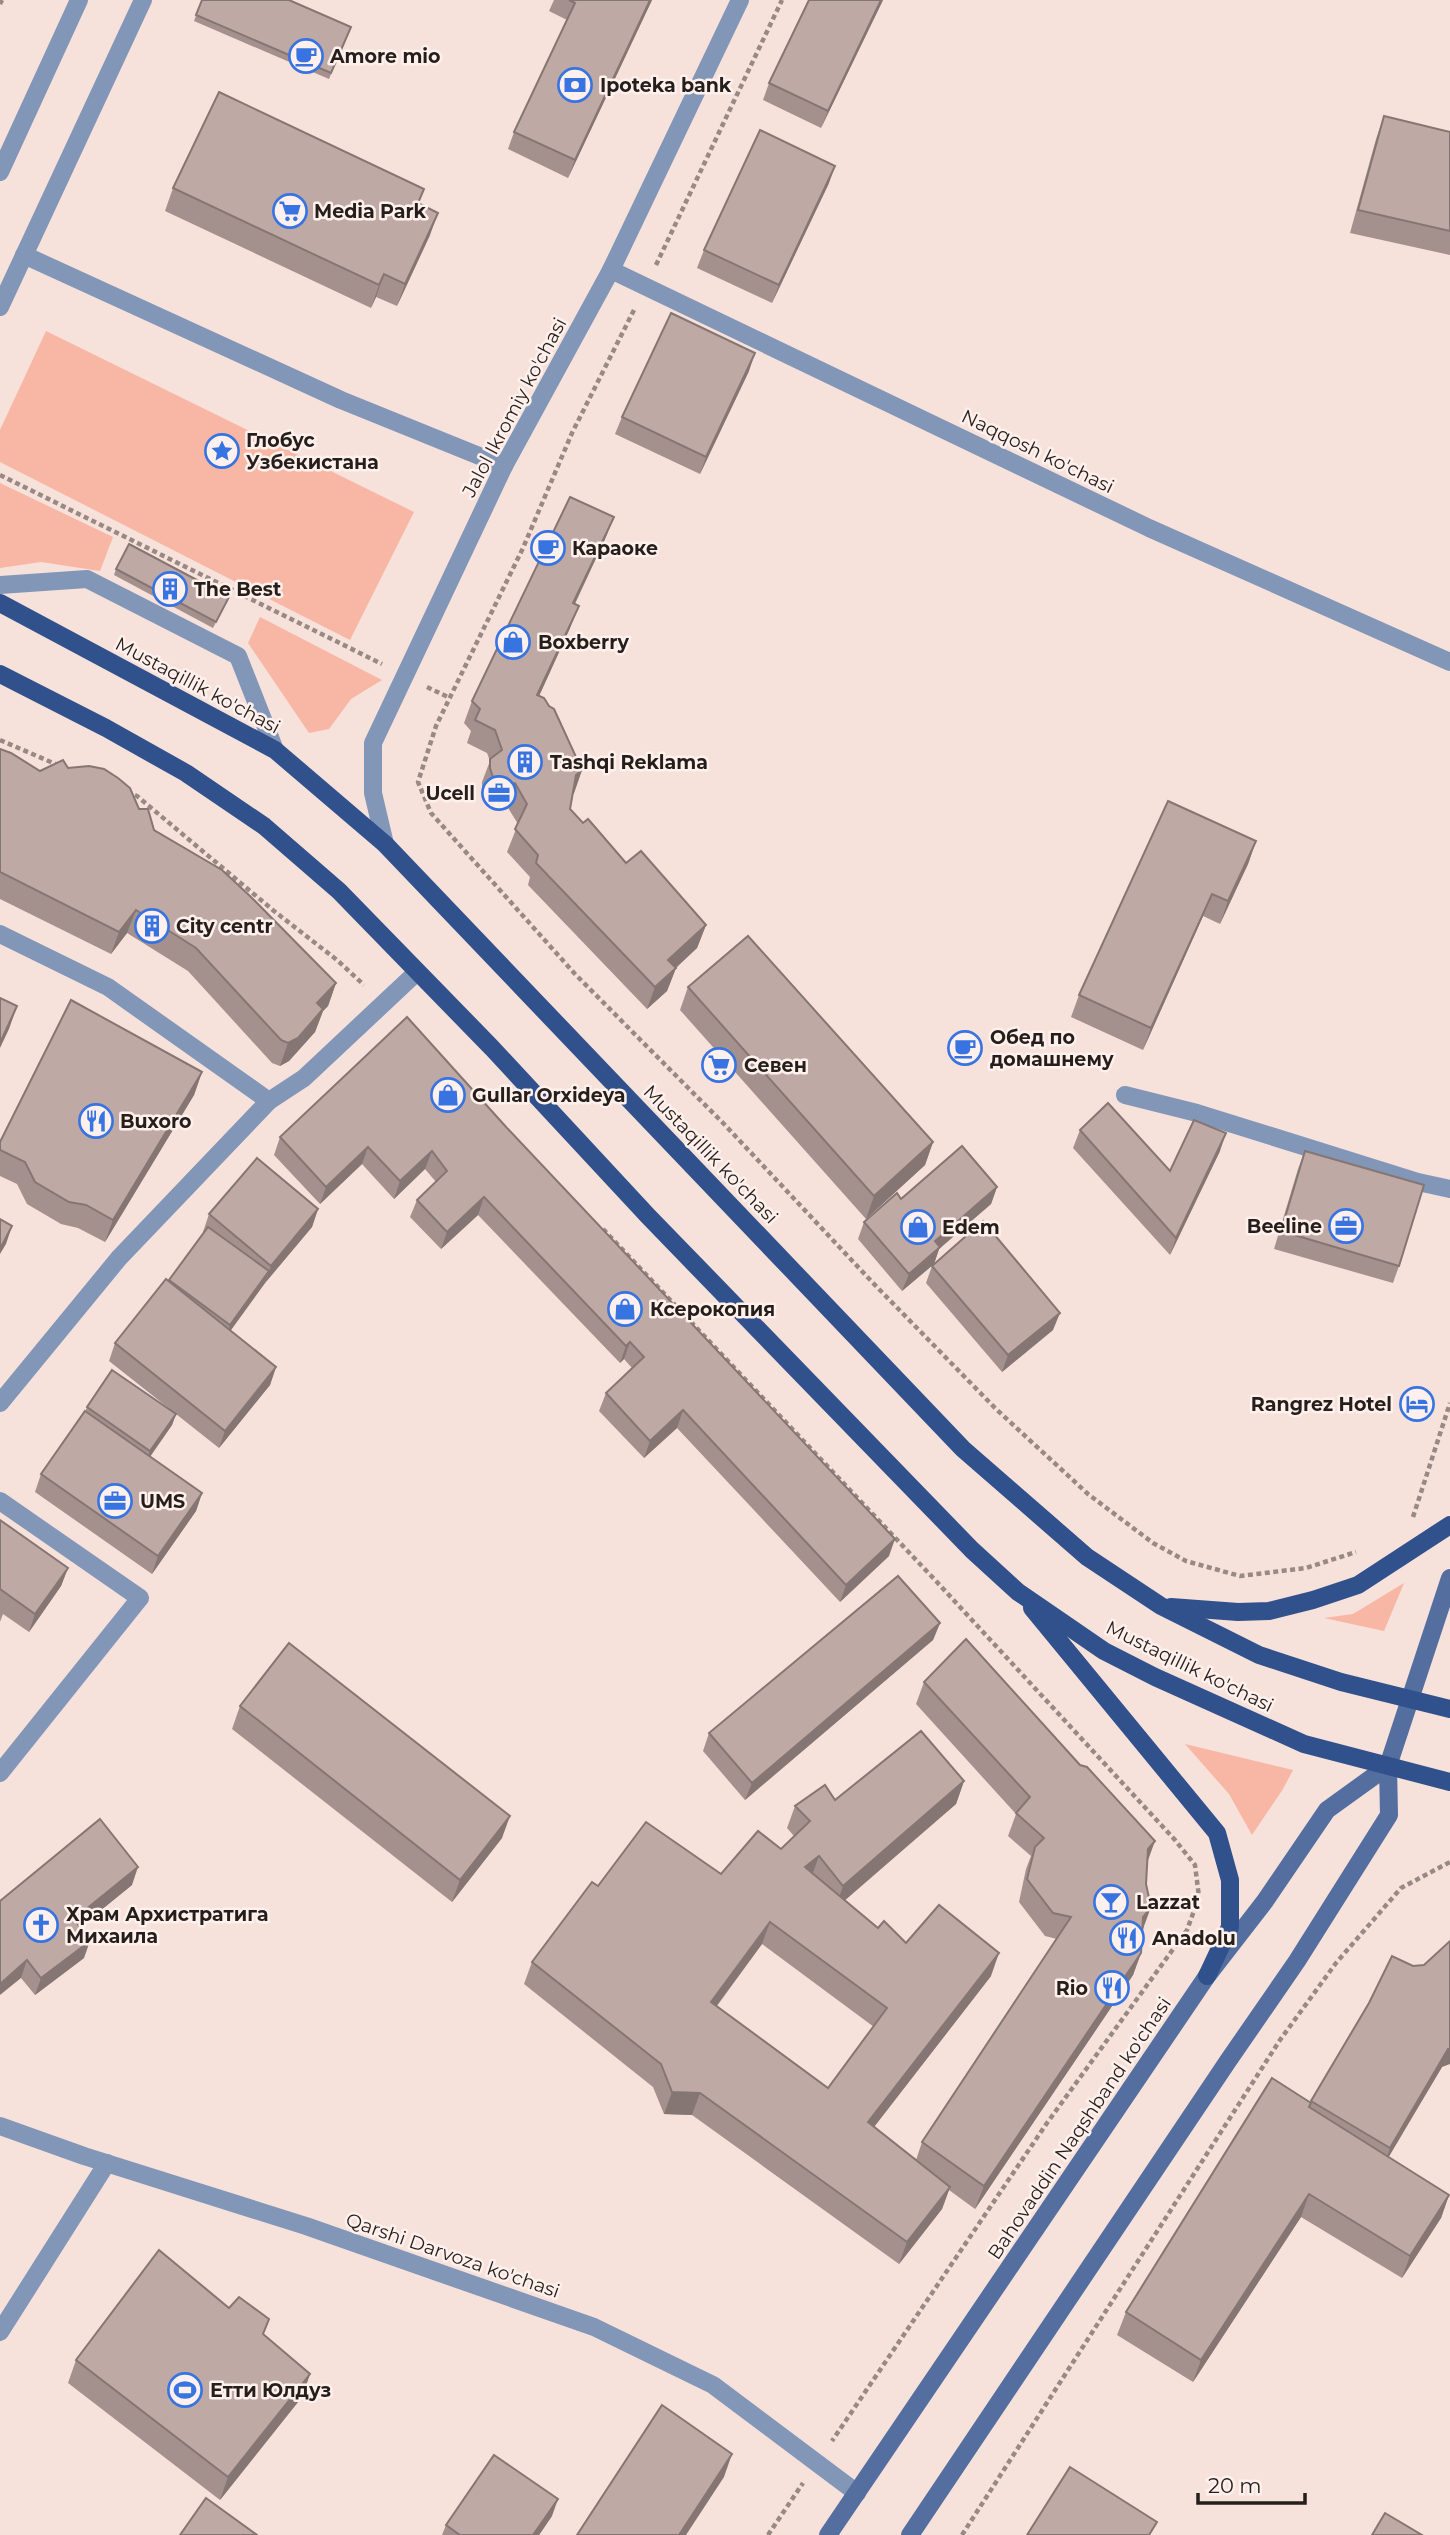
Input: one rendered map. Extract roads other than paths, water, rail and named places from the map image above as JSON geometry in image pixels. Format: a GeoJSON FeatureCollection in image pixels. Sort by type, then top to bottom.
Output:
{"type":"FeatureCollection","features":[{"type":"Feature","properties":{"kind":"main road","name":"Mustaqillik ko'chasi"},"geometry":{"type":"LineString","coordinates":[[0,603],[275,750],[385,844],[963,1449],[1087,1557],[1161,1606],[1259,1655],[1341,1682],[1450,1709]]}},
{"type":"Feature","properties":{"kind":"main road","name":"Mustaqillik ko'chasi"},"geometry":{"type":"LineString","coordinates":[[0,674],[146,750],[264,826],[339,891],[492,1048],[667,1236],[972,1550],[1018,1592],[1104,1651],[1304,1744],[1450,1782]]}},
{"type":"Feature","properties":{"kind":"main road"},"geometry":{"type":"LineString","coordinates":[[1161,1606],[1238,1612],[1269,1611],[1313,1600],[1359,1585],[1450,1525]]}},
{"type":"Feature","properties":{"kind":"main road"},"geometry":{"type":"LineString","coordinates":[[910,2535],[1297,1961],[1390,1815],[1388,1766],[1450,1578]]}},
{"type":"Feature","properties":{"kind":"main road"},"geometry":{"type":"LineString","coordinates":[[1018,1592],[1217,1833],[1230,1880],[1230,1927],[1207,1976]]}},
{"type":"Feature","properties":{"kind":"main road","name":"Bahovaddin Naqshband ko'chasi"},"geometry":{"type":"LineString","coordinates":[[828,2535],[1207,1976],[1265,1901],[1327,1810],[1388,1766]]}},
{"type":"Feature","properties":{"kind":"street"},"geometry":{"type":"LineString","coordinates":[[0,172],[79,0]]}},
{"type":"Feature","properties":{"kind":"street"},"geometry":{"type":"LineString","coordinates":[[0,307],[143,0]]}},
{"type":"Feature","properties":{"kind":"street","name":"Jalol Ikromiy ko'chasi"},"geometry":{"type":"LineString","coordinates":[[385,844],[373,793],[373,743],[504,467],[611,270],[740,0]]}},
{"type":"Feature","properties":{"kind":"street"},"geometry":{"type":"LineString","coordinates":[[24,255],[341,400],[504,467]]}},
{"type":"Feature","properties":{"kind":"street","name":"Naqqosh ko'chasi"},"geometry":{"type":"LineString","coordinates":[[611,270],[1149,528],[1450,662]]}},
{"type":"Feature","properties":{"kind":"street"},"geometry":{"type":"LineString","coordinates":[[0,585],[87,579],[238,656],[275,750]]}},
{"type":"Feature","properties":{"kind":"street"},"geometry":{"type":"LineString","coordinates":[[0,934],[108,987],[269,1101]]}},
{"type":"Feature","properties":{"kind":"street"},"geometry":{"type":"LineString","coordinates":[[0,1403],[119,1258],[269,1101],[304,1078],[417,972]]}},
{"type":"Feature","properties":{"kind":"street"},"geometry":{"type":"LineString","coordinates":[[1125,1095],[1197,1113],[1418,1182],[1450,1189]]}},
{"type":"Feature","properties":{"kind":"street"},"geometry":{"type":"LineString","coordinates":[[0,1502],[139,1598],[0,1773]]}},
{"type":"Feature","properties":{"kind":"street","name":"Qarshi Darvoza ko'chasi"},"geometry":{"type":"LineString","coordinates":[[0,2126],[306,2226],[594,2327],[713,2385],[857,2493]]}},
{"type":"Feature","properties":{"kind":"street"},"geometry":{"type":"LineString","coordinates":[[0,2332],[107,2163]]}},
{"type":"Feature","properties":{"kind":"place","name":"Amore mio"},"geometry":{"type":"Point","coordinates":[306,56]}},
{"type":"Feature","properties":{"kind":"place","name":"Ipoteka bank"},"geometry":{"type":"Point","coordinates":[575,85]}},
{"type":"Feature","properties":{"kind":"place","name":"Media Park"},"geometry":{"type":"Point","coordinates":[290,211]}},
{"type":"Feature","properties":{"kind":"place","name":"Глобус Узбекистана"},"geometry":{"type":"Point","coordinates":[222,451]}},
{"type":"Feature","properties":{"kind":"place","name":"Караоке"},"geometry":{"type":"Point","coordinates":[548,548]}},
{"type":"Feature","properties":{"kind":"place","name":"The Best"},"geometry":{"type":"Point","coordinates":[170,589]}},
{"type":"Feature","properties":{"kind":"place","name":"Boxberry"},"geometry":{"type":"Point","coordinates":[513,642]}},
{"type":"Feature","properties":{"kind":"place","name":"Tashqi Reklama"},"geometry":{"type":"Point","coordinates":[525,762]}},
{"type":"Feature","properties":{"kind":"place","name":"Ucell"},"geometry":{"type":"Point","coordinates":[499,793]}},
{"type":"Feature","properties":{"kind":"place","name":"City centr"},"geometry":{"type":"Point","coordinates":[152,926]}},
{"type":"Feature","properties":{"kind":"place","name":"Обед по домашнему"},"geometry":{"type":"Point","coordinates":[965,1048]}},
{"type":"Feature","properties":{"kind":"place","name":"Севен"},"geometry":{"type":"Point","coordinates":[719,1065]}},
{"type":"Feature","properties":{"kind":"place","name":"Gullar Orxideya"},"geometry":{"type":"Point","coordinates":[448,1095]}},
{"type":"Feature","properties":{"kind":"place","name":"Buxoro"},"geometry":{"type":"Point","coordinates":[96,1121]}},
{"type":"Feature","properties":{"kind":"place","name":"Beeline"},"geometry":{"type":"Point","coordinates":[1346,1226]}},
{"type":"Feature","properties":{"kind":"place","name":"Edem"},"geometry":{"type":"Point","coordinates":[918,1227]}},
{"type":"Feature","properties":{"kind":"place","name":"Ксерокопия"},"geometry":{"type":"Point","coordinates":[625,1309]}},
{"type":"Feature","properties":{"kind":"place","name":"Rangrez Hotel"},"geometry":{"type":"Point","coordinates":[1417,1404]}},
{"type":"Feature","properties":{"kind":"place","name":"UMS"},"geometry":{"type":"Point","coordinates":[115,1501]}},
{"type":"Feature","properties":{"kind":"place","name":"Lazzat"},"geometry":{"type":"Point","coordinates":[1111,1902]}},
{"type":"Feature","properties":{"kind":"place","name":"Храм Архистратига Михаила"},"geometry":{"type":"Point","coordinates":[41,1925]}},
{"type":"Feature","properties":{"kind":"place","name":"Anadolu"},"geometry":{"type":"Point","coordinates":[1127,1938]}},
{"type":"Feature","properties":{"kind":"place","name":"Rio"},"geometry":{"type":"Point","coordinates":[1112,1988]}},
{"type":"Feature","properties":{"kind":"place","name":"Етти Юлдуз"},"geometry":{"type":"Point","coordinates":[185,2390]}}]}
